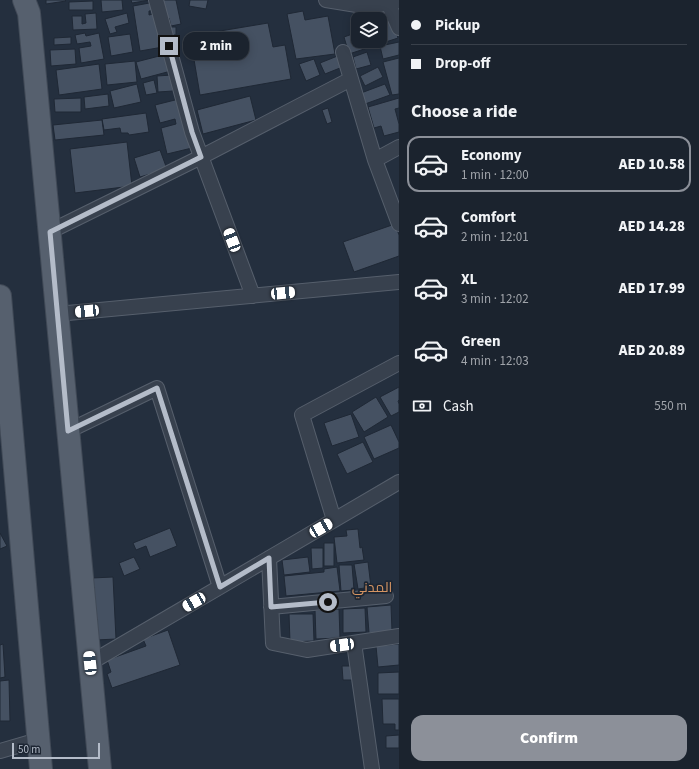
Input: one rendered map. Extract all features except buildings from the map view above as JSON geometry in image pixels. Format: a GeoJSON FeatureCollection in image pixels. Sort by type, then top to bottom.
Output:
{"type":"FeatureCollection","features":[{"type":"Feature","properties":{"kind":"main road"},"geometry":{"type":"LineString","coordinates":[[24,0],[29,13],[100,769]]}},
{"type":"Feature","properties":{"kind":"main road"},"geometry":{"type":"LineString","coordinates":[[0,296],[41,769]]}},
{"type":"Feature","properties":{"kind":"street"},"geometry":{"type":"LineString","coordinates":[[156,0],[192,132],[253,296]]}},
{"type":"Feature","properties":{"kind":"street"},"geometry":{"type":"LineString","coordinates":[[326,0],[369,7],[394,2],[399,28]]}},
{"type":"Feature","properties":{"kind":"street"},"geometry":{"type":"LineString","coordinates":[[343,52],[375,160],[399,224]]}},
{"type":"Feature","properties":{"kind":"street"},"geometry":{"type":"LineString","coordinates":[[50,232],[201,157],[351,79]]}},
{"type":"Feature","properties":{"kind":"street"},"geometry":{"type":"LineString","coordinates":[[375,160],[399,147]]}},
{"type":"Feature","properties":{"kind":"street"},"geometry":{"type":"LineString","coordinates":[[57,314],[399,282]]}},
{"type":"Feature","properties":{"kind":"street"},"geometry":{"type":"LineString","coordinates":[[334,520],[302,415],[399,363]]}},
{"type":"Feature","properties":{"kind":"street"},"geometry":{"type":"LineString","coordinates":[[68,431],[157,388],[220,587]]}},
{"type":"Feature","properties":{"kind":"street"},"geometry":{"type":"LineString","coordinates":[[90,663],[399,482]]}},
{"type":"Feature","properties":{"kind":"street"},"geometry":{"type":"LineString","coordinates":[[269,558],[273,643],[307,650],[399,636]]}},
{"type":"Feature","properties":{"kind":"street"},"geometry":{"type":"LineString","coordinates":[[271,607],[386,596]]}},
{"type":"Feature","properties":{"kind":"street"},"geometry":{"type":"LineString","coordinates":[[354,643],[372,769]]}},
{"type":"Feature","properties":{"kind":"street"},"geometry":{"type":"LineString","coordinates":[[0,751],[38,740]]}},
{"type":"Feature","properties":{"kind":"district","name":"المدني"},"geometry":{"type":"Point","coordinates":[372,588]}},
{"type":"Feature","properties":{"kind":"route"},"geometry":{"type":"LineString","coordinates":[[169,46],[192,132],[201,157],[50,232],[68,431],[157,388],[220,587],[269,558],[271,607],[328,602]]}}]}
